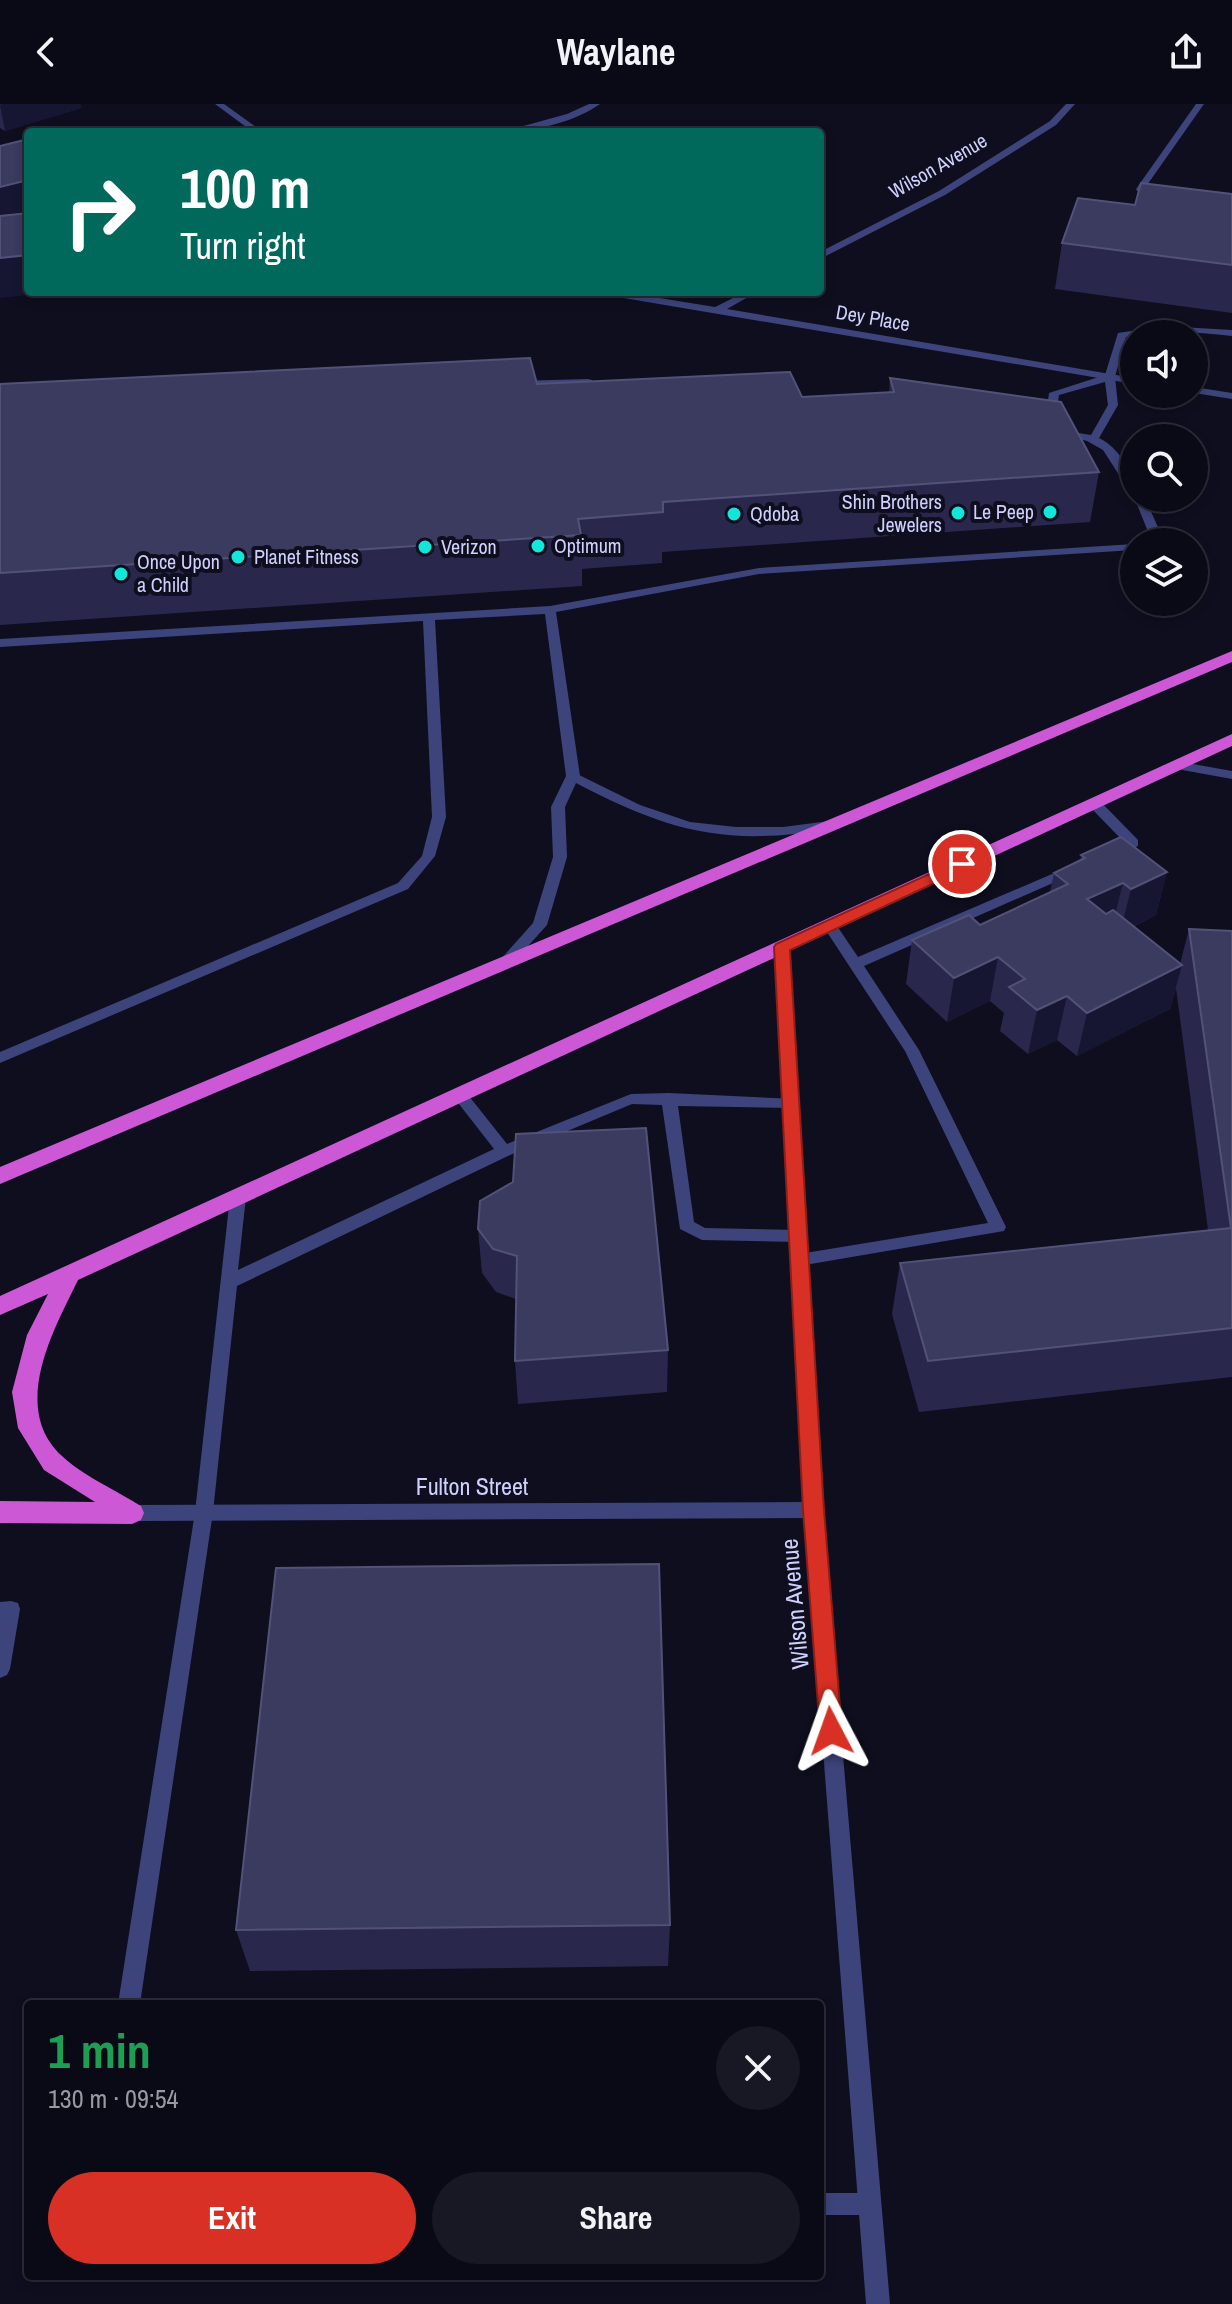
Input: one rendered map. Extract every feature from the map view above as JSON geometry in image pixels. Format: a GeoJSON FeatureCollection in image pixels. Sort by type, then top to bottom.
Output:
{"type":"FeatureCollection","features":[{"type":"Feature","properties":{"kind":"highway"},"geometry":{"type":"LineString","coordinates":[[0,1176],[1232,656]]}},
{"type":"Feature","properties":{"kind":"highway"},"geometry":{"type":"LineString","coordinates":[[0,1306],[1232,739]]}},
{"type":"Feature","properties":{"kind":"highway"},"geometry":{"type":"LineString","coordinates":[[68,1277],[39,1335],[24,1392],[30,1428],[53,1463],[132,1513]]}},
{"type":"Feature","properties":{"kind":"highway"},"geometry":{"type":"LineString","coordinates":[[0,1512],[132,1513]]}},
{"type":"Feature","properties":{"kind":"street"},"geometry":{"type":"LineString","coordinates":[[219,104],[253,128]]}},
{"type":"Feature","properties":{"kind":"street"},"geometry":{"type":"LineString","coordinates":[[522,128],[570,116],[596,104]]}},
{"type":"Feature","properties":{"kind":"street","name":"Wilson Avenue"},"geometry":{"type":"LineString","coordinates":[[824,254],[942,193],[1053,123],[1071,104]]}},
{"type":"Feature","properties":{"kind":"street"},"geometry":{"type":"LineString","coordinates":[[1162,194],[1140,189],[1200,104]]}},
{"type":"Feature","properties":{"kind":"street","name":"Dey Place"},"geometry":{"type":"LineString","coordinates":[[631,296],[1120,379]]}},
{"type":"Feature","properties":{"kind":"street"},"geometry":{"type":"LineString","coordinates":[[718,310],[744,296]]}},
{"type":"Feature","properties":{"kind":"street"},"geometry":{"type":"LineString","coordinates":[[1095,437],[1113,405],[1110,377],[1122,335],[1145,329],[1191,328],[1232,333]]}},
{"type":"Feature","properties":{"kind":"street"},"geometry":{"type":"LineString","coordinates":[[1110,377],[1054,393],[1048,432],[1095,437],[1108,446],[1120,466]]}},
{"type":"Feature","properties":{"kind":"street"},"geometry":{"type":"LineString","coordinates":[[506,384],[595,382]]}},
{"type":"Feature","properties":{"kind":"street"},"geometry":{"type":"LineString","coordinates":[[1208,392],[1232,396]]}},
{"type":"Feature","properties":{"kind":"street"},"geometry":{"type":"LineString","coordinates":[[0,643],[550,610],[759,571],[1120,548]]}},
{"type":"Feature","properties":{"kind":"street"},"geometry":{"type":"LineString","coordinates":[[505,963],[540,925],[560,857],[558,807],[573,776],[550,610]]}},
{"type":"Feature","properties":{"kind":"street"},"geometry":{"type":"LineString","coordinates":[[0,1058],[403,886],[423,867],[436,839],[439,817],[429,619]]}},
{"type":"Feature","properties":{"kind":"street"},"geometry":{"type":"LineString","coordinates":[[1176,765],[1232,775]]}},
{"type":"Feature","properties":{"kind":"street"},"geometry":{"type":"LineString","coordinates":[[573,776],[645,812],[707,829],[786,832],[836,823]]}},
{"type":"Feature","properties":{"kind":"street"},"geometry":{"type":"LineString","coordinates":[[1094,803],[1133,843],[1104,856]]}},
{"type":"Feature","properties":{"kind":"street"},"geometry":{"type":"LineString","coordinates":[[855,964],[1089,862]]}},
{"type":"Feature","properties":{"kind":"street"},"geometry":{"type":"LineString","coordinates":[[799,1260],[998,1227],[912,1050],[830,926]]}},
{"type":"Feature","properties":{"kind":"street","name":"Wilson Avenue"},"geometry":{"type":"LineString","coordinates":[[782,947],[813,1510],[878,2304]]}},
{"type":"Feature","properties":{"kind":"street"},"geometry":{"type":"LineString","coordinates":[[460,1095],[504,1151]]}},
{"type":"Feature","properties":{"kind":"street"},"geometry":{"type":"LineString","coordinates":[[669,1098],[686,1225],[702,1234],[798,1236]]}},
{"type":"Feature","properties":{"kind":"street"},"geometry":{"type":"LineString","coordinates":[[229,1282],[504,1151],[631,1099],[791,1103]]}},
{"type":"Feature","properties":{"kind":"street"},"geometry":{"type":"LineString","coordinates":[[130,2000],[204,1512],[238,1197]]}},
{"type":"Feature","properties":{"kind":"street","name":"Fulton Street"},"geometry":{"type":"LineString","coordinates":[[132,1513],[813,1510]]}},
{"type":"Feature","properties":{"kind":"street"},"geometry":{"type":"LineString","coordinates":[[0,1610],[11,1609],[0,1669]]}},
{"type":"Feature","properties":{"kind":"street"},"geometry":{"type":"LineString","coordinates":[[824,2204],[869,2204]]}},
{"type":"Feature","properties":{"kind":"building"},"geometry":{"type":"Polygon","coordinates":[[[24,140],[24,181],[0,187],[0,146],[24,140]]]}},
{"type":"Feature","properties":{"kind":"building"},"geometry":{"type":"Polygon","coordinates":[[[1141,183],[1232,194],[1232,265],[1062,243],[1078,198],[1135,205],[1141,183]]]}},
{"type":"Feature","properties":{"kind":"building"},"geometry":{"type":"Polygon","coordinates":[[[24,213],[24,255],[0,258],[0,216],[24,213]]]}},
{"type":"Feature","properties":{"kind":"building"},"geometry":{"type":"Polygon","coordinates":[[[530,358],[537,384],[790,372],[802,397],[894,392],[890,378],[1061,402],[1099,472],[663,502],[663,512],[578,519],[581,535],[0,573],[0,384],[530,358]]]}},
{"type":"Feature","properties":{"kind":"building"},"geometry":{"type":"Polygon","coordinates":[[[1121,837],[1167,872],[1131,889],[1123,883],[1087,899],[1106,914],[1113,910],[1182,965],[1087,1013],[1067,996],[1037,1010],[1009,987],[1025,979],[998,957],[954,978],[912,940],[969,915],[980,925],[1068,884],[1054,873],[1085,858],[1081,855],[1121,837]]]}},
{"type":"Feature","properties":{"kind":"building"},"geometry":{"type":"Polygon","coordinates":[[[1189,929],[1232,931],[1232,1328],[928,1361],[900,1263],[1231,1228],[1189,929]]]}},
{"type":"Feature","properties":{"kind":"building"},"geometry":{"type":"Polygon","coordinates":[[[646,1128],[668,1350],[515,1361],[517,1256],[493,1249],[478,1229],[480,1201],[513,1182],[516,1134],[646,1128]]]}},
{"type":"Feature","properties":{"kind":"building"},"geometry":{"type":"Polygon","coordinates":[[[659,1564],[670,1925],[236,1930],[276,1568],[659,1564]]]}},
{"type":"Feature","properties":{"kind":"place","name":"Le Peep"},"geometry":{"type":"Point","coordinates":[1050,512]}},
{"type":"Feature","properties":{"kind":"place","name":"Shin Brothers Jewelers"},"geometry":{"type":"Point","coordinates":[958,513]}},
{"type":"Feature","properties":{"kind":"place","name":"Qdoba"},"geometry":{"type":"Point","coordinates":[734,514]}},
{"type":"Feature","properties":{"kind":"place","name":"Optimum"},"geometry":{"type":"Point","coordinates":[538,546]}},
{"type":"Feature","properties":{"kind":"place","name":"Verizon"},"geometry":{"type":"Point","coordinates":[425,547]}},
{"type":"Feature","properties":{"kind":"place","name":"Planet Fitness"},"geometry":{"type":"Point","coordinates":[238,557]}},
{"type":"Feature","properties":{"kind":"place","name":"Once Upon a Child"},"geometry":{"type":"Point","coordinates":[121,574]}},
{"type":"Feature","properties":{"kind":"route"},"geometry":{"type":"LineString","coordinates":[[831,1731],[813,1510],[782,947],[962,864]]}}]}
